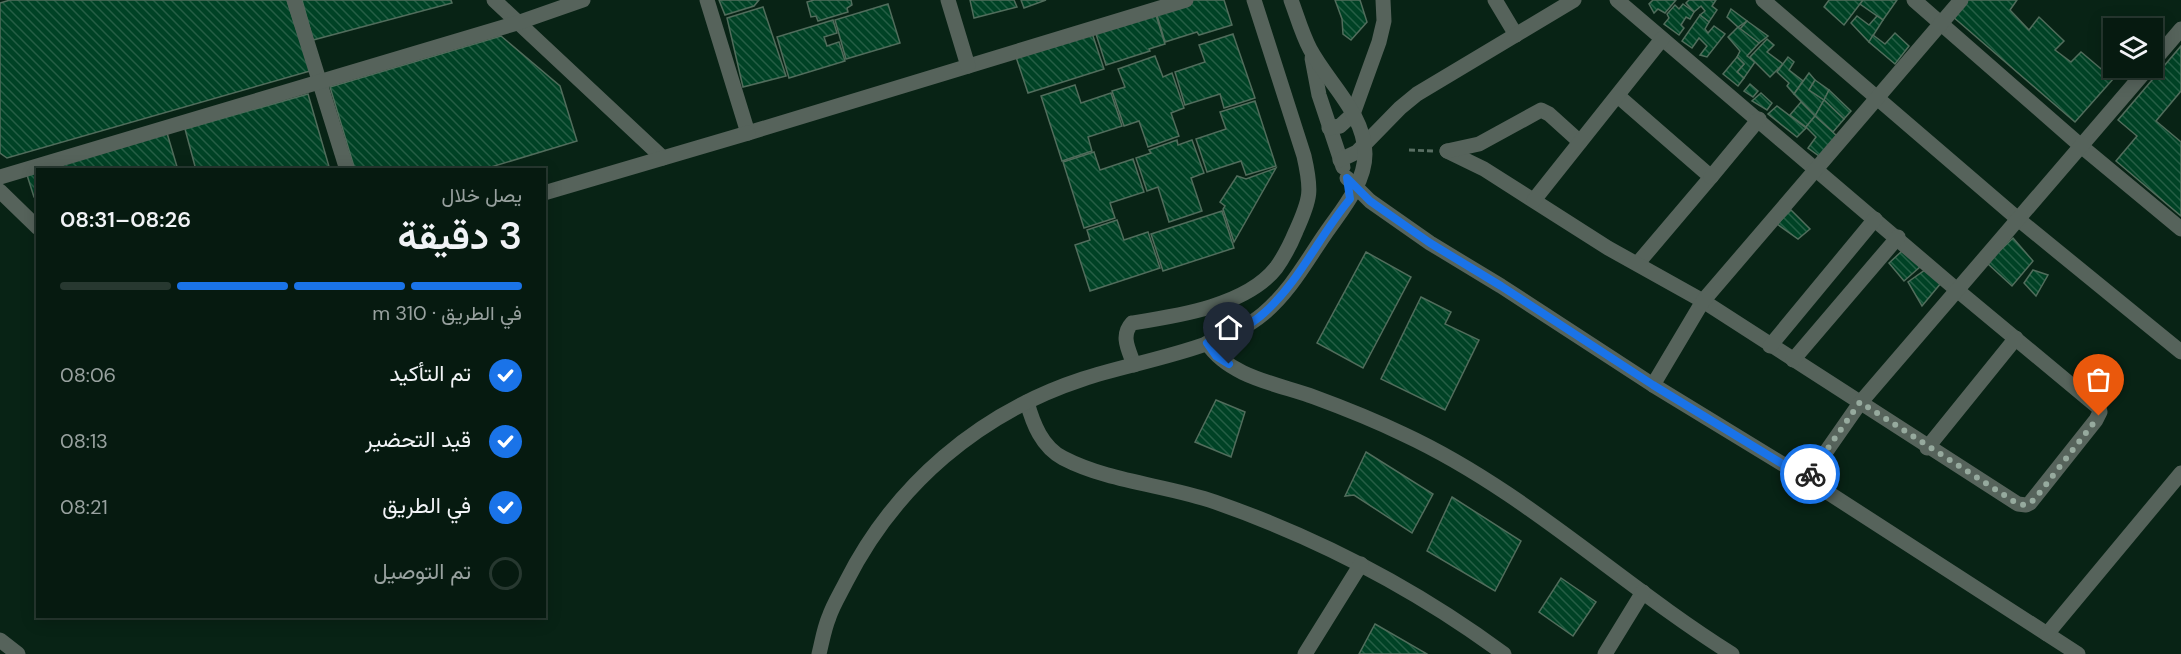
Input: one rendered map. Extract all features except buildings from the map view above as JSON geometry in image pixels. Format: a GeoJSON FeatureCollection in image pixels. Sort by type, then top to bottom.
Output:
{"type":"FeatureCollection","features":[{"type":"Feature","properties":{"kind":"street"},"geometry":{"type":"LineString","coordinates":[[294,0],[346,168]]}},
{"type":"Feature","properties":{"kind":"street"},"geometry":{"type":"LineString","coordinates":[[494,0],[663,158]]}},
{"type":"Feature","properties":{"kind":"street"},"geometry":{"type":"LineString","coordinates":[[0,177],[517,23],[584,0]]}},
{"type":"Feature","properties":{"kind":"street"},"geometry":{"type":"LineString","coordinates":[[706,0],[748,133]]}},
{"type":"Feature","properties":{"kind":"street"},"geometry":{"type":"LineString","coordinates":[[948,0],[968,66]]}},
{"type":"Feature","properties":{"kind":"street"},"geometry":{"type":"LineString","coordinates":[[546,192],[1186,0]]}},
{"type":"Feature","properties":{"kind":"street"},"geometry":{"type":"LineString","coordinates":[[1134,365],[1125,338],[1126,330],[1132,323],[1207,308],[1249,291],[1276,268],[1308,205],[1310,182],[1304,156],[1254,0]]}},
{"type":"Feature","properties":{"kind":"street"},"geometry":{"type":"LineString","coordinates":[[1291,0],[1310,49],[1319,95],[1351,188],[1430,243],[1501,286],[1653,385],[1807,479],[2078,654]]}},
{"type":"Feature","properties":{"kind":"street"},"geometry":{"type":"LineString","coordinates":[[1495,0],[1516,35]]}},
{"type":"Feature","properties":{"kind":"street"},"geometry":{"type":"LineString","coordinates":[[1340,160],[1351,156],[1364,146],[1400,108],[1418,93],[1574,0]]}},
{"type":"Feature","properties":{"kind":"street"},"geometry":{"type":"LineString","coordinates":[[1447,151],[1484,169],[1608,248],[1703,301],[2018,504],[2026,505],[2034,500],[2096,420],[2100,412],[2096,404],[1957,290],[1898,237],[1617,0]]}},
{"type":"Feature","properties":{"kind":"street"},"geometry":{"type":"LineString","coordinates":[[1763,0],[2019,219],[2181,352]]}},
{"type":"Feature","properties":{"kind":"street"},"geometry":{"type":"LineString","coordinates":[[1914,0],[2081,146],[2181,229]]}},
{"type":"Feature","properties":{"kind":"street"},"geometry":{"type":"LineString","coordinates":[[1653,385],[1703,301],[1818,170],[1876,98],[1961,0]]}},
{"type":"Feature","properties":{"kind":"street"},"geometry":{"type":"LineString","coordinates":[[1329,128],[1340,126],[1353,114],[1379,42],[1387,2]]}},
{"type":"Feature","properties":{"kind":"street"},"geometry":{"type":"LineString","coordinates":[[2163,50],[2181,29]]}},
{"type":"Feature","properties":{"kind":"street"},"geometry":{"type":"LineString","coordinates":[[1534,200],[1662,39]]}},
{"type":"Feature","properties":{"kind":"street"},"geometry":{"type":"LineString","coordinates":[[819,654],[829,616],[857,559],[886,515],[930,467],[989,422],[1027,402],[1082,379],[1207,343],[1238,330],[1264,314],[1295,280],[1365,164],[1364,146],[1353,114],[1310,49]]}},
{"type":"Feature","properties":{"kind":"street"},"geometry":{"type":"LineString","coordinates":[[1807,479],[1860,402],[2139,78]]}},
{"type":"Feature","properties":{"kind":"street"},"geometry":{"type":"LineString","coordinates":[[1618,96],[1711,177]]}},
{"type":"Feature","properties":{"kind":"street"},"geometry":{"type":"LineString","coordinates":[[1447,151],[1479,144],[1541,110],[1549,114],[1580,142]]}},
{"type":"Feature","properties":{"kind":"street"},"geometry":{"type":"LineString","coordinates":[[1638,263],[1759,119]]}},
{"type":"Feature","properties":{"kind":"street"},"geometry":{"type":"LineString","coordinates":[[0,191],[36,226]]}},
{"type":"Feature","properties":{"kind":"street"},"geometry":{"type":"LineString","coordinates":[[1770,346],[1875,219]]}},
{"type":"Feature","properties":{"kind":"street"},"geometry":{"type":"LineString","coordinates":[[1792,360],[1898,237]]}},
{"type":"Feature","properties":{"kind":"street"},"geometry":{"type":"LineString","coordinates":[[1927,447],[2016,338]]}},
{"type":"Feature","properties":{"kind":"street"},"geometry":{"type":"LineString","coordinates":[[1207,343],[1216,356],[1242,372],[1315,398],[1403,434],[1476,472],[1536,512],[1643,592],[1732,654]]}},
{"type":"Feature","properties":{"kind":"street"},"geometry":{"type":"LineString","coordinates":[[1027,402],[1032,421],[1041,439],[1061,457],[1094,470],[1214,501],[1297,534],[1361,564],[1422,599],[1504,654]]}},
{"type":"Feature","properties":{"kind":"street"},"geometry":{"type":"LineString","coordinates":[[2047,634],[2181,473]]}},
{"type":"Feature","properties":{"kind":"street"},"geometry":{"type":"LineString","coordinates":[[1305,654],[1361,564]]}},
{"type":"Feature","properties":{"kind":"street"},"geometry":{"type":"LineString","coordinates":[[1605,654],[1643,592]]}},
{"type":"Feature","properties":{"kind":"street"},"geometry":{"type":"LineString","coordinates":[[0,640],[18,654]]}},
{"type":"Feature","properties":{"kind":"path"},"geometry":{"type":"LineString","coordinates":[[1409,150],[1447,151]]}},
{"type":"Feature","properties":{"kind":"way so far"},"geometry":{"type":"LineString","coordinates":[[1810,474],[1860,402],[2018,504],[2026,505],[2034,500],[2099,416]]}},
{"type":"Feature","properties":{"kind":"route"},"geometry":{"type":"LineString","coordinates":[[1229,364],[1216,356],[1207,343],[1238,330],[1264,314],[1295,280],[1350,199],[1347,178],[1370,201],[1430,243],[1501,286],[1653,385],[1807,479],[1810,474]]}}]}
